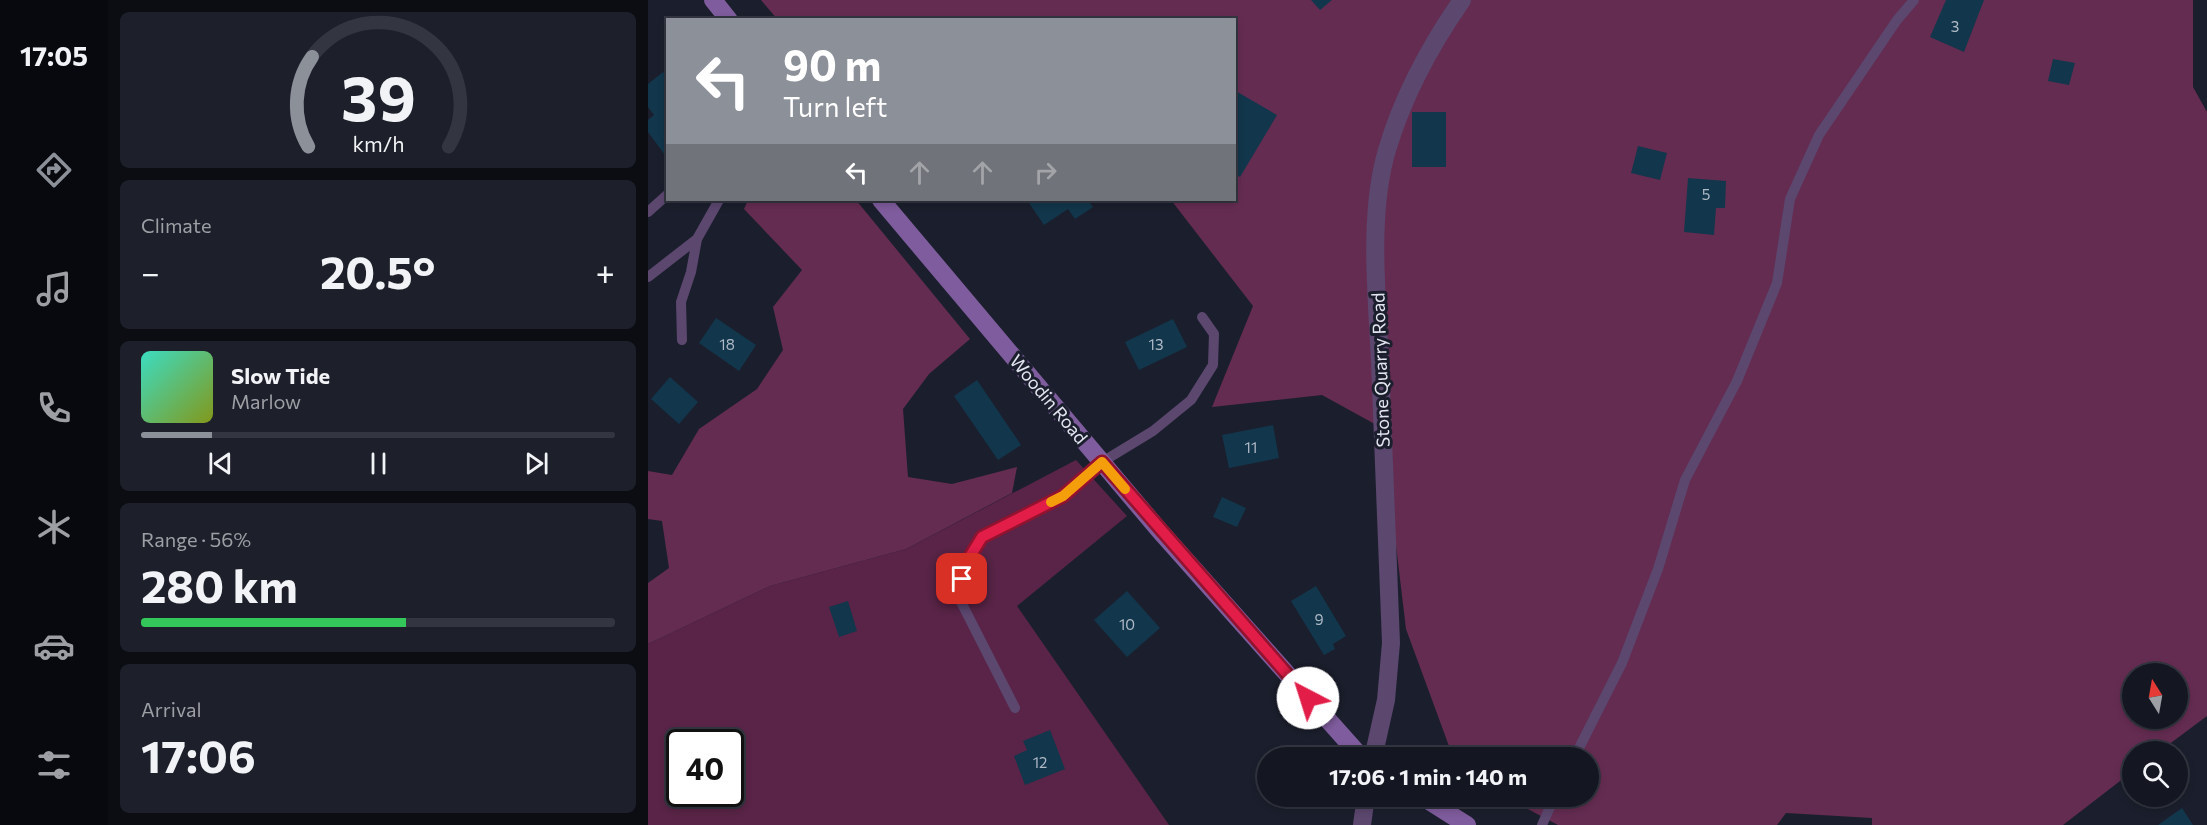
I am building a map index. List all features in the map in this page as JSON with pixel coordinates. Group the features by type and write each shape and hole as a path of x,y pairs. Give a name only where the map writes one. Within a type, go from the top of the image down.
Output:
{"street":[{"path":"713,0 727,18"},
{"name":"Stone Quarry Road","path":"1375,747 1386,700 1391,643 1376,275 1378,208 1387,151 1403,106 1437,36 1462,0"},
{"name":"Woodin Road","path":"882,201 1102,462 1352,747"},
{"path":"1362,825 1364,807"},
{"path":"1438,807 1467,825"}],"lane":[{"path":"1580,747 1622,663 1658,569 1685,480 1737,381 1777,283 1790,199 1819,135 1897,20 1914,0"},
{"path":"648,212 666,196"},
{"path":"682,340 681,302 691,272 697,239 718,201"},
{"path":"648,277 697,239"},
{"path":"1015,708 958,596 966,563 982,537 1063,496 1102,462 1153,431 1191,400 1214,365 1214,334 1202,317"},
{"path":"1542,825 1550,807"}],"shaded area":[{"path":"761,0 2193,0 2193,87 2207,112 2207,716 2173,741 2122,741 2122,779 2063,825 1872,825 1872,818 1786,813 1777,825 1558,825 1524,807 1599,807 1599,747 1449,747 1406,629 1382,428 1322,395 1212,407 1253,306 1172,201 1236,201 1236,18 776,18"},
{"path":"748,201 857,201 970,339 929,374 903,409 908,477 952,484 1017,467 1012,493 906,549 770,586 648,644 648,583 669,568 662,521 648,519 648,471 672,475 699,429 757,389 783,350 773,307 802,270 744,209"},
{"path":"1076,460 1127,516 1017,606 1169,825 648,825 648,644 770,586 906,549"}],"building":[{"path":"1311,0 1332,0 1320,10"},
{"path":"1946,0 1984,0 1964,52 1930,37"},
{"path":"2053,59 2075,63 2069,85 2048,81"},
{"path":"663,72 666,76 665,155 648,132 648,120 654,115 648,107 648,84"},
{"path":"1236,91 1277,115 1240,177 1236,174"},
{"path":"1412,112 1446,112 1446,167 1412,167"},
{"path":"1638,146 1667,153 1660,180 1631,173"},
{"path":"1688,178 1726,181 1725,208 1716,208 1714,235 1684,232"},
{"path":"1028,201 1089,201 1093,207 1075,219 1068,209 1044,225"},
{"path":"716,318 756,345 739,371 699,343"},
{"path":"1173,319 1187,347 1139,370 1125,342"},
{"path":"670,377 698,402 679,424 651,399"},
{"path":"977,380 1021,445 998,460 954,396"},
{"path":"1273,425 1279,458 1229,468 1222,435"},
{"path":"1222,497 1246,508 1237,527 1213,517"},
{"path":"1316,586 1346,636 1333,644 1335,649 1324,655 1291,601"},
{"path":"1127,591 1160,628 1127,657 1094,620"},
{"path":"848,601 857,631 839,637 829,607"},
{"path":"1050,730 1065,769 1025,785 1014,756 1027,750 1023,741"},
{"path":"2182,808 2193,825 2158,825"}],"slow traffic":[{"path":"1051,502 1063,496 1102,462 1125,489"}],"route":[{"path":"962,579 966,563 982,537 1063,496 1102,462 1308,698"}]}
